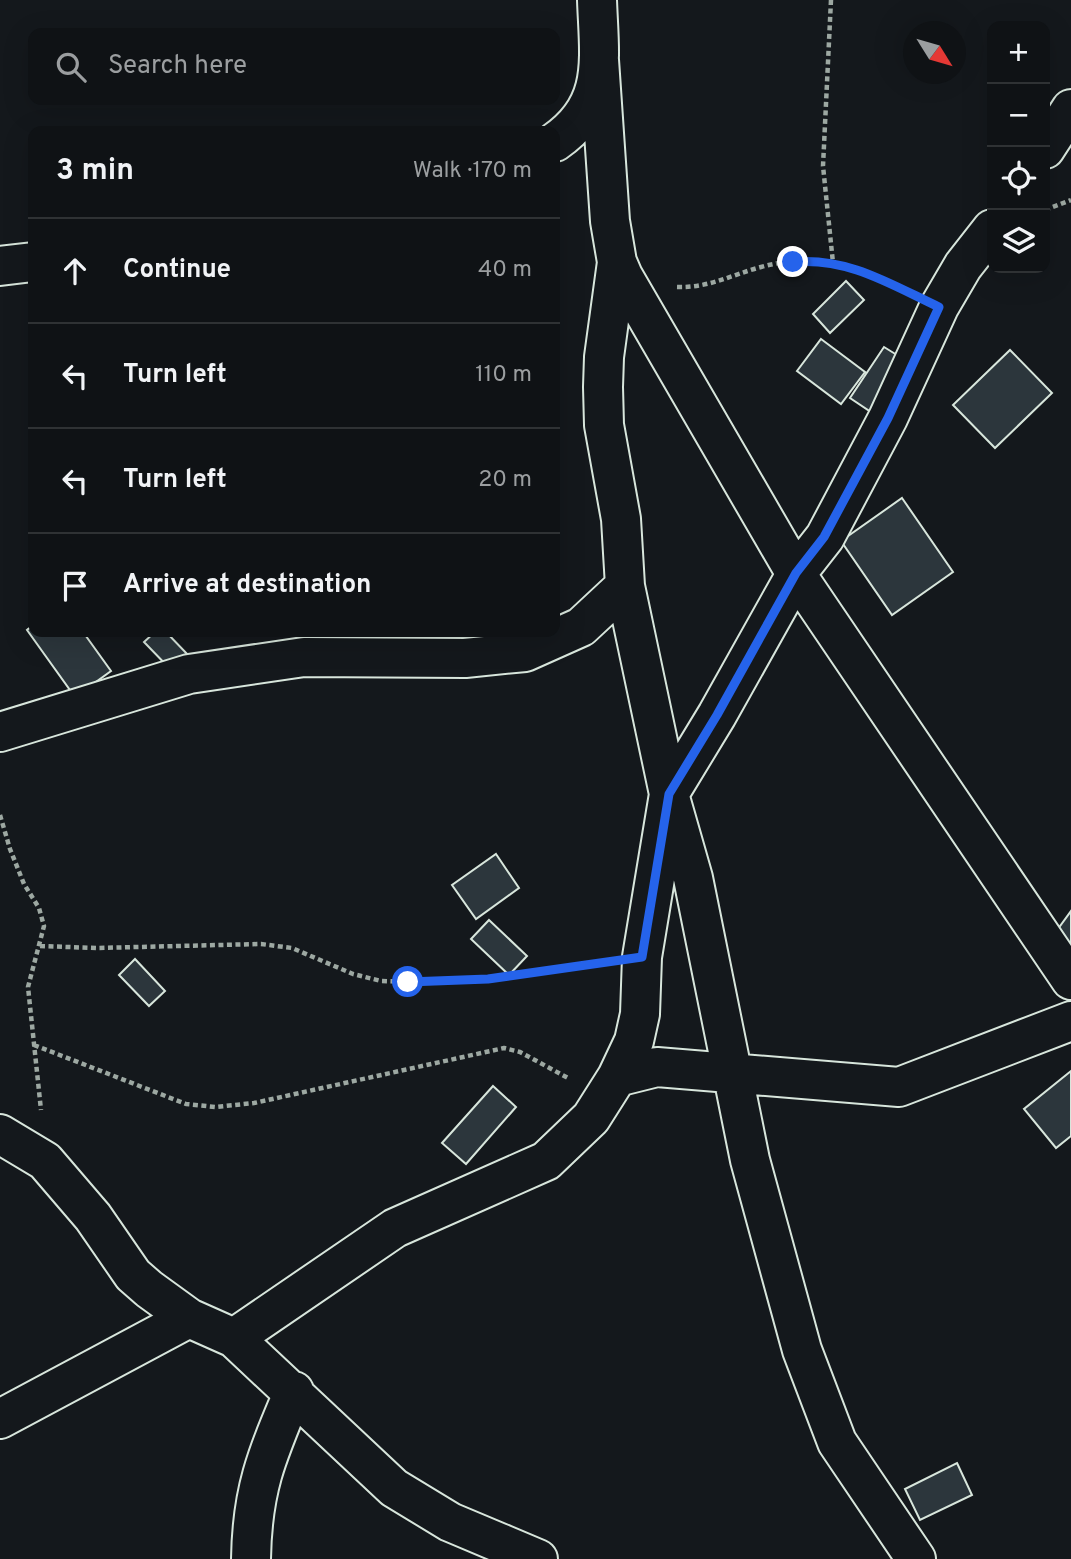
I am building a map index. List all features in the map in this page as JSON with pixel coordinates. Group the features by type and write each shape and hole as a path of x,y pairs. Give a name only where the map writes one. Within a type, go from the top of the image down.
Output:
{"street":[{"path":"597,0 610,221 620,269 796,573 1071,980"},
{"path":"560,138 583,118 597,88 599,61"},
{"path":"1046,147 1071,109"},
{"path":"234,1338 395,1228 546,1161 591,1118 617,1077 634,1041 640,1014 642,957 669,794 717,715 796,573 824,537 888,418 939,307 963,266 987,235"},
{"path":"0,266 28,263"},
{"path":"620,269 604,357 603,387 604,425 621,519 625,586 669,794 693,878 767,1228 802,1350 837,1442 851,1467 916,1559"},
{"path":"560,636 581,627 625,586"},
{"path":"0,732 189,674 304,657 465,658 525,652 559,637"},
{"path":"617,1077 657,1067 899,1087 1071,1021"},
{"path":"0,1134 45,1161 93,1217 133,1275 189,1318 234,1338 394,1488 450,1522 538,1559"},
{"path":"0,1419 189,1318"},
{"path":"251,1559 255,1496 264,1464 293,1391"}],"path":[{"path":"831,0 823,166 833,263"},
{"path":"1050,207 1071,200"},
{"path":"620,269 670,287 695,288 724,282 761,267 820,260 876,277 939,307"},
{"path":"0,815 24,884 39,908 44,926 28,987 45,1161"},
{"path":"40,946 96,948 261,944 292,948 353,974 382,981 408,982 488,979 642,957"},
{"path":"34,1045 175,1100 215,1107 254,1103 504,1048 520,1052 567,1077 617,1077"}],"building":[{"path":"846,281 864,300 830,333 813,314"},
{"path":"821,339 865,372 841,404 797,371"},
{"path":"884,347 905,360 871,412 850,398"},
{"path":"1010,350 1052,393 995,448 953,405"},
{"path":"902,498 953,572 892,615 841,541"},
{"path":"32,637 87,637 111,671 75,697"},
{"path":"150,637 171,637 190,657 174,673 144,642"},
{"path":"496,854 519,888 476,919 452,885"},
{"path":"1071,911 1071,945 1055,933"},
{"path":"489,920 527,956 509,975 471,939"},
{"path":"135,959 165,991 149,1006 119,975"},
{"path":"1071,1071 1071,1136 1056,1148 1024,1109"},
{"path":"493,1086 516,1107 466,1164 442,1143"},
{"path":"957,1463 972,1495 920,1520 905,1489"}],"route":[{"path":"408,982 488,979 642,957 669,794 740,675 796,573 824,537 888,418 939,307 852,267 820,260 793,262"}]}
